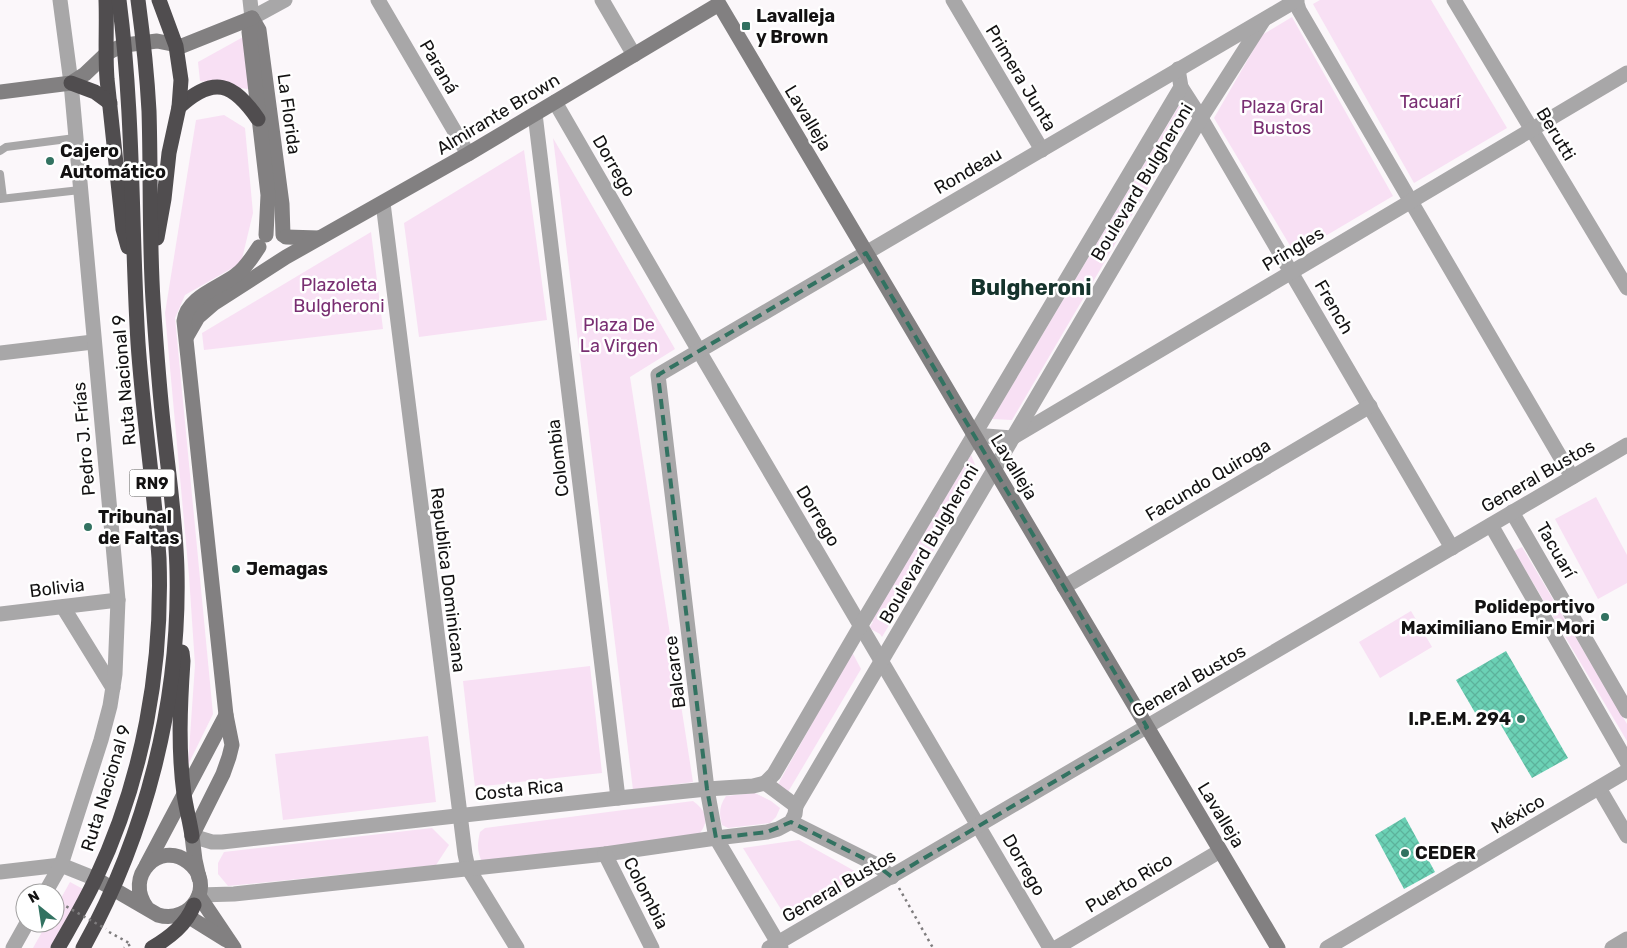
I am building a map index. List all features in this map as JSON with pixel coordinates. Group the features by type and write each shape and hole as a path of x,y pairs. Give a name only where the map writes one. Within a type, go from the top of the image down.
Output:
{"highway":[{"name":"RN9","path":"106,0 107,31 105,55 123,229 134,270"},
{"name":"Ruta Nacional 9","path":"58,948 96,879 116,828 142,746 151,694 160,591 158,541 138,344 132,171 125,45 119,0"},
{"name":"Ruta Nacional 9","path":"83,948 113,890 152,780 158,756 172,670 176,611 175,527 162,406 151,269 149,111 144,42 138,0"},
{"name":"RN9","path":"151,269 164,199 169,153 179,107 181,80 176,46 159,0"},
{"path":"70,83 95,92 110,103"},
{"path":"179,107 206,88 228,88 236,92 246,102 258,119"},
{"path":"176,611 183,661 180,720 184,794 192,836"},
{"path":"152,948 175,933 190,908"}],"street":[{"name":"Pedro J. Frías","path":"51,883 61,865 102,740 113,688 118,634 118,600 70,83 60,0"},
{"name":"La Florida","path":"250,0 252,18 259,30 261,40 282,204 284,236"},
{"name":"Paraná","path":"378,0 468,154"},
{"path":"602,0 634,55"},
{"name":"Primera Junta","path":"952,0 1042,150"},
{"path":"1296,0 1299,10 1572,478"},
{"name":"Rondeau","path":"658,375 1296,0"},
{"name":"Berutti","path":"1454,0 1532,130 1622,266 1627,288"},
{"name":"Almirante Brown","path":"187,336 198,317 213,304 282,259 468,154 723,2"},
{"name":"Lavalleja","path":"723,2 866,253 1278,948"},
{"path":"0,92 70,83 85,74 105,55 125,45 157,42 176,46 191,43 252,18 279,3"},
{"path":"252,18 250,32 258,119 268,195 262,256 269,262 282,259 289,247 284,236"},
{"name":"Boulevard Bulgheroni","path":"796,806 1202,118 1264,19"},
{"name":"Boulevard Bulgheroni","path":"765,783 774,774 861,624 1181,87 1178,68"},
{"name":"Pringles","path":"1012,438 1627,73"},
{"name":"French","path":"1181,87 1202,118 1452,548"},
{"name":"Dorrego","path":"556,102 699,351 1050,948"},
{"name":"Colombia","path":"535,114 618,798"},
{"name":"Republica Dominicana","path":"383,203 458,815 468,868 512,946"},
{"path":"190,908 199,878 192,836 223,774 232,745 226,715 184,321 191,305 241,271 262,241 276,232 284,236 321,238"},
{"path":"0,352 93,342"},
{"name":"Balcarce","path":"658,375 707,789 716,838 776,946"},
{"name":"Facundo Quiroga","path":"1064,587 1370,406"},
{"path":"973,435 1012,438"},
{"name":"General Bustos","path":"776,946 1627,445"},
{"name":"Tacuarí","path":"1512,512 1627,711"},
{"path":"1490,525 1627,762"},
{"name":"Bolivia","path":"0,614 118,600"},
{"path":"63,607 113,688"},
{"path":"147,908 140,896 139,890 139,883 144,870 226,715"},
{"name":"México","path":"1327,948 1627,771"},
{"path":"0,872 61,865 96,879 164,917 234,894 605,854 767,832 778,829 790,822 796,806 765,783"},
{"name":"Costa Rica","path":"192,836 212,842 222,842 618,798 753,786 765,783"},
{"path":"1599,788 1627,836"},
{"path":"790,822 876,864 892,877"},
{"name":"Costa Rica","path":"173,856 194,854 222,842"},
{"name":"Puerto Rico","path":"1056,948 1220,851"},
{"name":"Colombia","path":"605,854 652,948"},
{"path":"144,870 153,860 173,856 189,863 199,878"},
{"path":"190,908 233,946"},
{"path":"190,908 233,946"},
{"path":"12,948 21,933"},
{"path":"170,948 175,933"},
{"path":"1612,948 1627,939"}],"lane":[{"path":"0,151 6,147 75,138"},
{"path":"0,174 2,198 80,190"}],"path":[{"path":"892,877 932,948"},
{"path":"65,906 106,929"},
{"path":"105,940 110,931 131,944 124,948"}],"highlighted area":[{"path":"866,253 1147,727 892,877 875,864 791,822 767,832 716,838 707,789 658,375"}],"green space":[{"name":"Tacuarí","path":"1320,0 1431,0 1507,128 1414,183 1313,4"},
{"name":"Plaza Gral Bustos","path":"1292,17 1393,196 1295,254 1214,118 1262,35"},
{"path":"245,36 253,90 200,81 198,62"},
{"path":"1180,104 1186,123 1012,420 992,419"},
{"path":"224,115 245,128 253,213 241,263 185,295 175,318 213,714 188,765 195,665 189,576 165,313 196,120"},
{"name":"Plaza De La Virgen","path":"553,138 675,349 630,377 693,782 633,790"},
{"path":"524,150 547,320 419,337 404,223"},
{"name":"Plazoleta Bulgheroni","path":"371,232 383,329 204,350 202,333"},
{"path":"971,455 979,474 882,637 869,628 873,622 871,620"},
{"path":"1596,497 1627,555 1627,583 1598,599 1555,519"},
{"path":"1522,547 1627,724 1627,741 1514,551"},
{"path":"1411,611 1432,647 1380,678 1359,642"},
{"path":"852,652 861,669 788,792 777,786"},
{"path":"590,666 602,773 475,787 463,681"},
{"path":"428,736 436,802 283,820 275,754"},
{"path":"755,793 780,808 776,817 770,823 728,828 722,825 720,810 726,796"},
{"path":"693,801 704,813 705,817 704,826 698,835 483,864 479,852 480,832 485,828"},
{"path":"432,828 449,845 436,865 228,886 218,874 218,863 224,852"},
{"path":"799,840 860,874 787,919 743,848"},
{"path":"70,882 83,889 65,921 65,891"},
{"path":"41,933 58,933 50,948 33,948"}],"building":[{"name":"I.P.E.M. 294","path":"1506,651 1568,758 1532,778 1495,715 1481,723 1456,680"},
{"name":"CEDER","path":"1405,817 1435,872 1404,889 1375,835"}],"place":[{"name":"Lavalleja y Brown","path":"746,26"},
{"name":"Cajero Automático","path":"50,161"},
{"name":"Tribunal de Faltas","path":"88,527"},
{"name":"Jemagas","path":"236,569"},
{"name":"Polideportivo Maximiliano Emir Mori","path":"1605,617"},
{"name":"I.P.E.M. 294","path":"1521,719"},
{"name":"CEDER","path":"1405,853"}],"district":[{"name":"Bulgheroni","path":"1031,287"}]}
